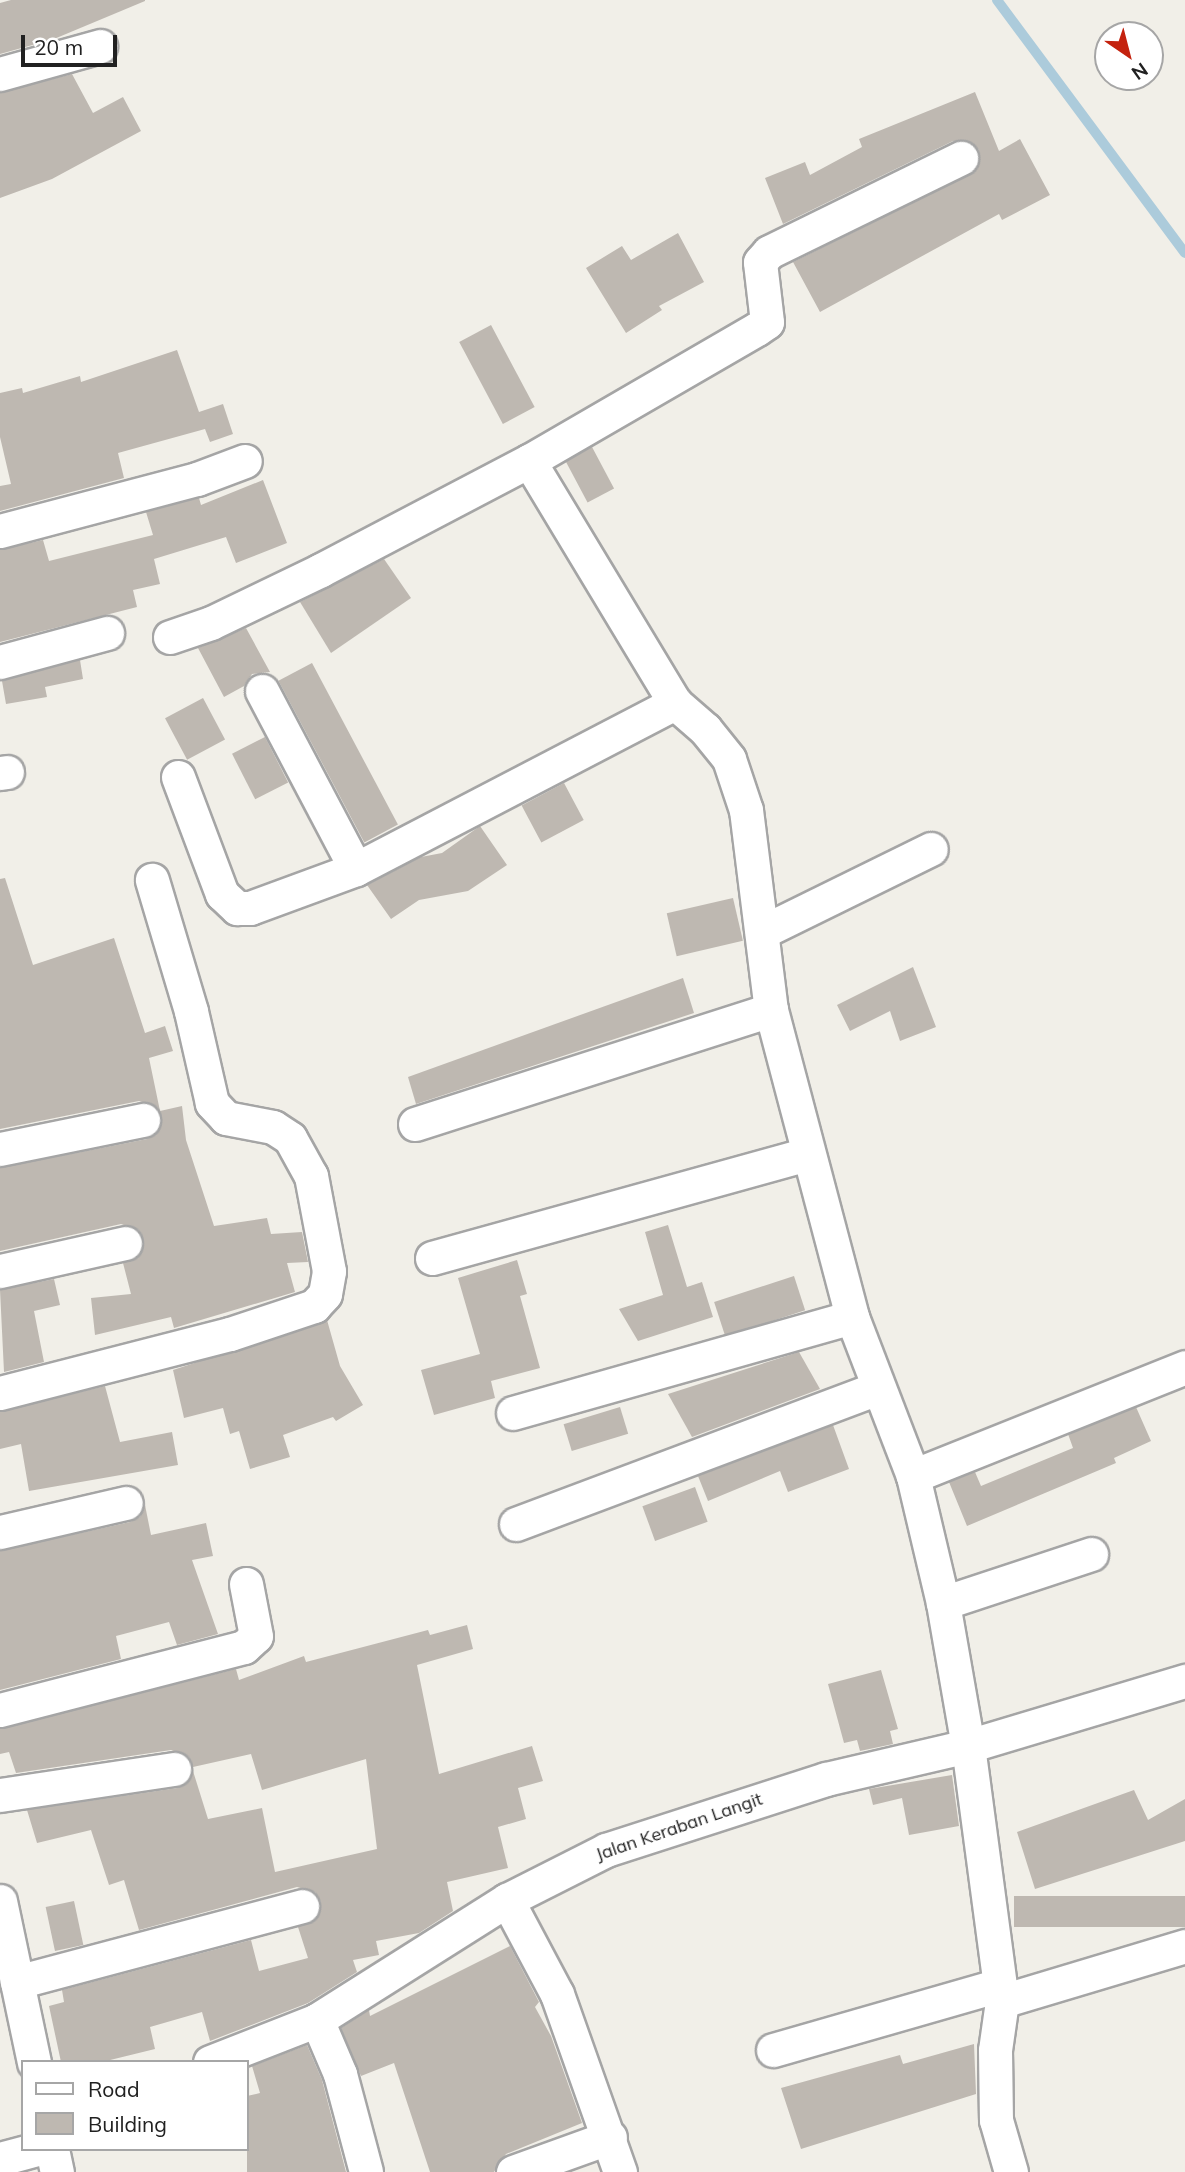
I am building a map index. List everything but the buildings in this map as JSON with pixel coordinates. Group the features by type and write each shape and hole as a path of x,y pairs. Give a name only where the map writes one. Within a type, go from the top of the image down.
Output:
{"street":[{"path":"0,74 100,46"},
{"path":"170,637 259,600 529,461 767,322 760,262 769,252 961,158"},
{"path":"0,531 197,479 245,461"},
{"path":"529,461 675,703 705,729 729,759 746,810 771,1010 852,1317 913,1476 943,1603 968,1746 1001,1993 996,2050 996,2120 1011,2172"},
{"path":"0,662 107,633"},
{"path":"262,691 356,869"},
{"path":"178,777 222,894 237,908 275,900 356,869 675,703"},
{"path":"762,932 931,849"},
{"path":"0,1393 230,1334 314,1306 325,1294 329,1271 311,1176 290,1138 273,1126 226,1118 212,1103 191,1011 152,880"},
{"path":"415,1124 771,1010"},
{"path":"0,1149 143,1121"},
{"path":"432,1258 808,1154"},
{"path":"0,1271 124,1243"},
{"path":"513,1413 852,1317"},
{"path":"913,1476 1185,1367"},
{"path":"516,1524 877,1388"},
{"path":"0,1532 126,1503"},
{"path":"943,1603 1091,1554"},
{"path":"0,1710 244,1647 256,1636 246,1584"},
{"name":"Jalan Keraban Langit","path":"215,2060 317,2020 513,1897 554,1873 606,1850 826,1779 968,1746 1185,1681"},
{"path":"0,1794 174,1769"},
{"path":"513,1897 557,1994 610,2137 620,2172"},
{"path":"0,1901 34,2060"},
{"path":"17,1982 302,1906"},
{"path":"773,2050 1185,1946"},
{"path":"317,2020 340,2074 366,2172"},
{"path":"513,2172 610,2137"},
{"path":"0,2159 30,2151"},
{"path":"52,2151 57,2172"}],"waterway":[{"path":"997,0 1185,253"}]}
